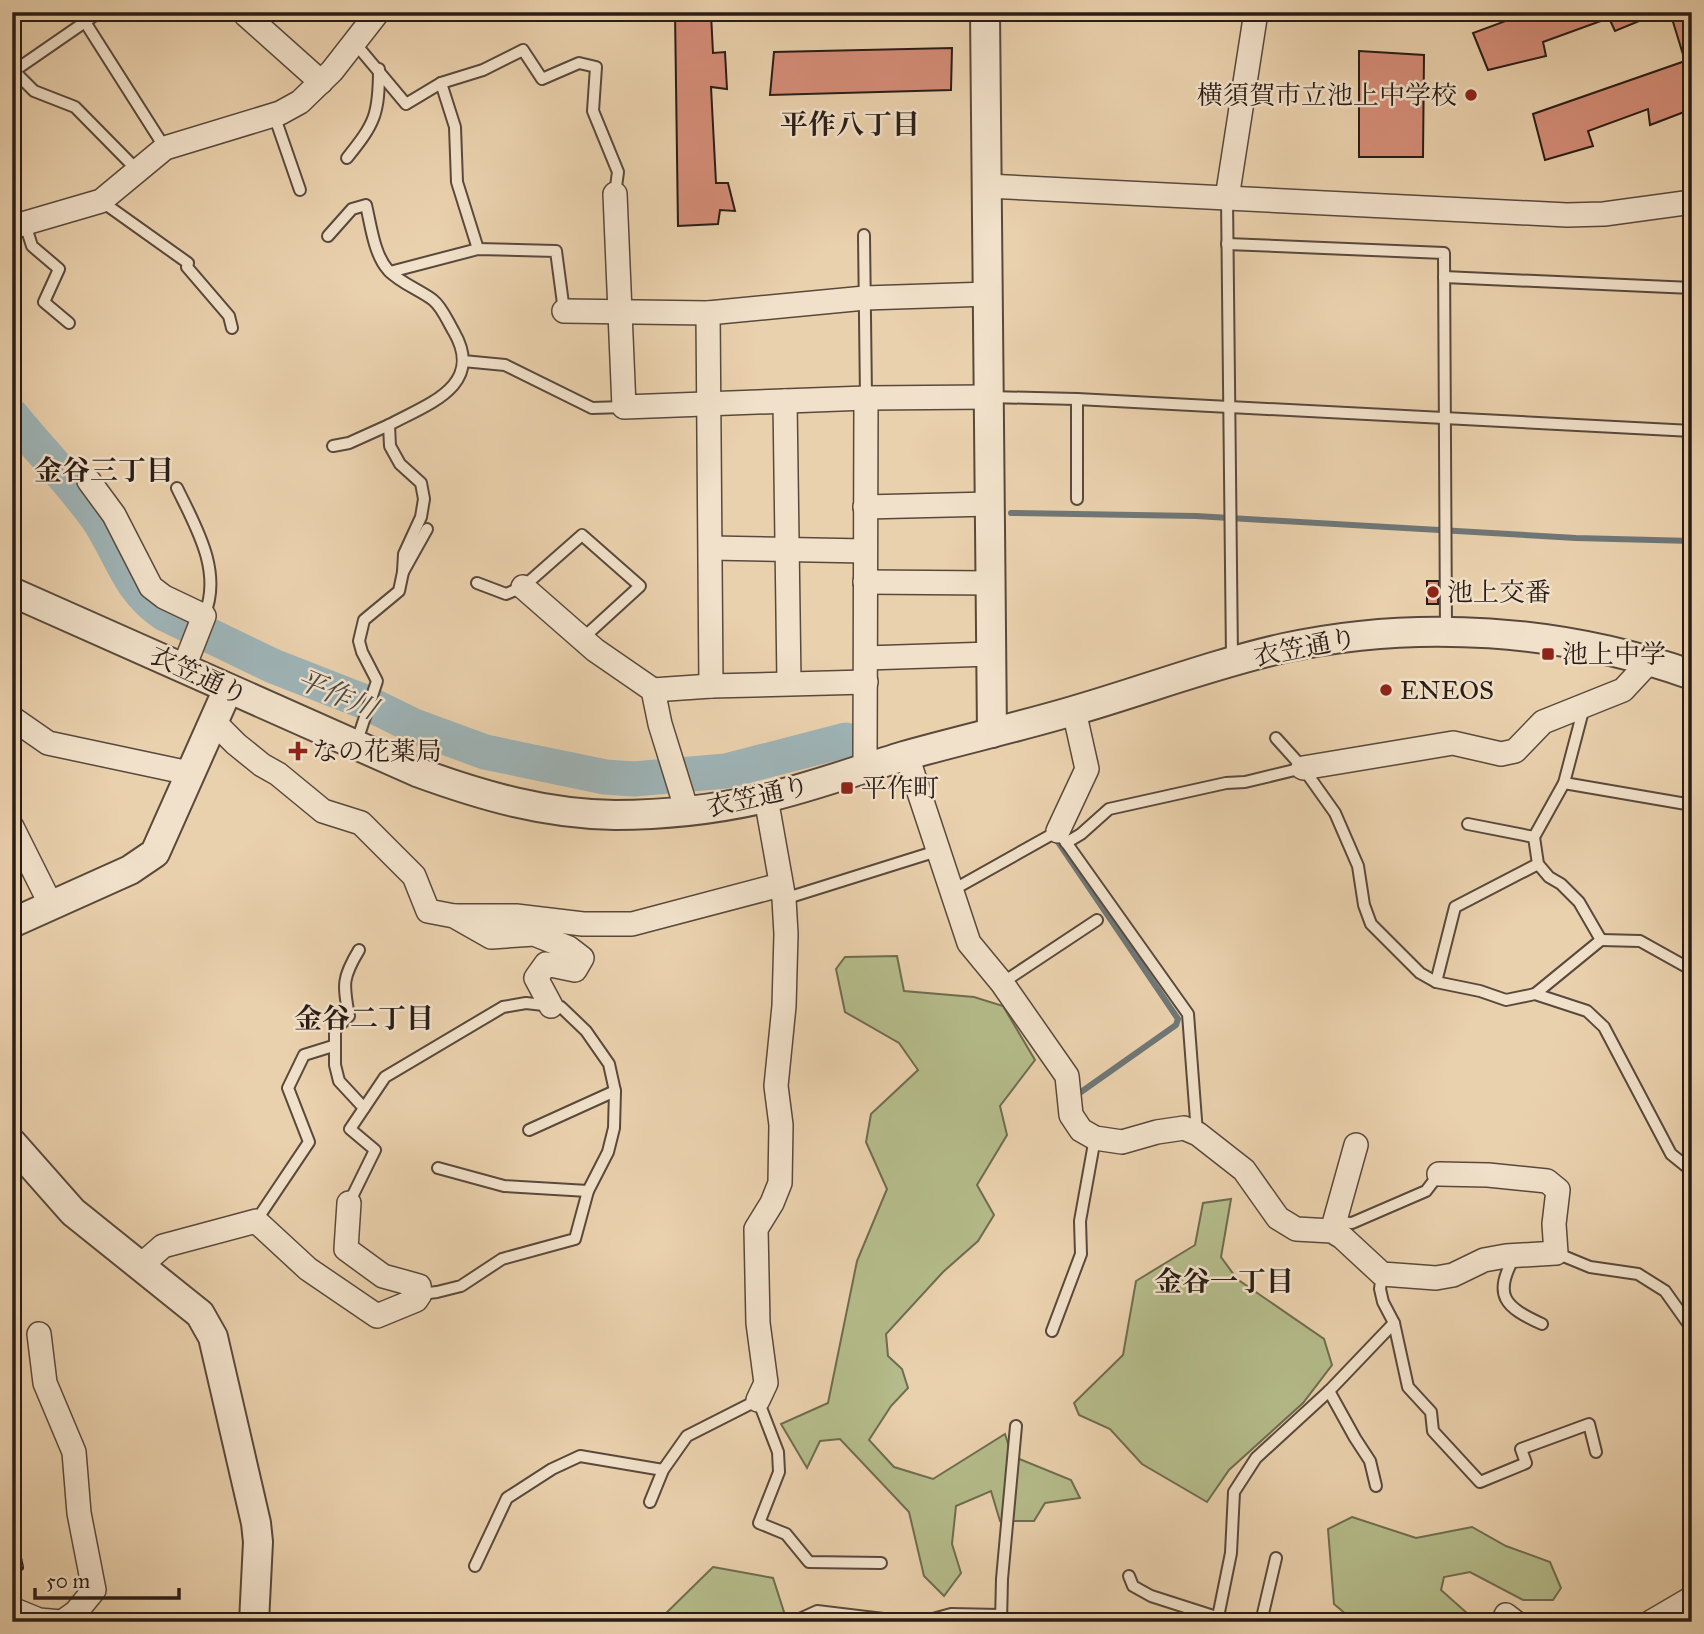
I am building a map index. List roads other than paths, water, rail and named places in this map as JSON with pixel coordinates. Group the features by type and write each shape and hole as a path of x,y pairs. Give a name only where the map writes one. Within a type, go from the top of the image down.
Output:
{"street":[{"path":"250,12 246,15 321,82"},
{"path":"19,226 101,201 165,148 274,115 300,102 321,82 378,12"},
{"path":"985,12 992,733"},
{"path":"1227,198 1255,12"},
{"path":"986,186 1567,215 1604,214 1692,202"},
{"path":"615,194 624,407 866,398 989,397"},
{"path":"564,311 708,313 865,298 989,294"},
{"path":"708,313 711,686"},
{"path":"865,768 866,398"},
{"path":"785,401 789,683"},
{"path":"89,481 114,515 151,587 164,597 204,616 184,667"},
{"path":"865,507 990,504"},
{"path":"711,548 865,551"},
{"path":"865,582 990,583"},
{"path":"523,587 582,639 653,690 866,682"},
{"name":"衣笠通り","path":"12,592 417,772 477,794 544,809 615,814 687,811 766,798 1074,711 1233,661 1344,638 1394,632 1446,631 1526,637 1688,666"},
{"path":"866,658 990,654"},
{"path":"1303,768 1454,743 1501,754 1515,751 1543,722 1623,690 1650,661"},
{"path":"12,923 130,870 155,853 228,689"},
{"path":"653,690 660,724 687,811"},
{"path":"1062,837 1087,769 1074,711"},
{"path":"12,719 48,743 189,773"},
{"path":"214,722 236,744 323,811 361,823 414,876 428,911 454,916 516,916 583,924 632,924 782,892"},
{"path":"907,756 969,943 1002,983 1067,1076 1071,1115 1080,1130 1095,1138 1122,1142 1184,1128 1198,1134 1244,1170 1278,1218 1296,1229 1334,1226"},
{"path":"758,1400 766,1383 758,1323 756,1229 772,1203 780,1183 781,1125 776,1086 784,1006 786,934 782,892 766,798"},
{"path":"12,827 51,905"},
{"path":"454,916 491,937 534,934 569,948 582,958 575,970 545,964 536,978 551,1006"},
{"path":"12,1143 73,1212 200,1314 213,1337 256,1523 258,1542 254,1622"},
{"path":"1334,1226 1356,1144"},
{"path":"1334,1226 1342,1237 1382,1274 1444,1277 1484,1260 1556,1253 1554,1224 1558,1190 1548,1181 1488,1175 1439,1174"},
{"path":"139,1267 163,1246 256,1221 308,1269 376,1317 416,1300 420,1294 419,1286 383,1276 346,1249 349,1203"},
{"path":"12,1609 39,1620 62,1622 76,1612 94,1590 79,1513 74,1452 45,1383 38,1334"},
{"path":"1656,1620 1692,1598"}],"lane":[{"path":"99,12 14,71 34,91 75,107 137,170"},
{"path":"85,22 165,148"},
{"path":"354,42 406,104 441,83 482,70 523,50 542,79 579,63 596,67 593,111 618,172 615,194"},
{"path":"347,158 369,130 379,103 379,69"},
{"path":"441,83 455,127 457,182 478,249"},
{"path":"274,115 300,190"},
{"path":"1227,198 1233,661"},
{"path":"101,201 188,263 187,267 229,316 232,328"},
{"path":"328,236 352,209 366,205 380,258 390,272 436,302 462,346 463,361 463,368 456,383 445,394 389,425 349,443 333,446"},
{"path":"19,226 32,246 59,269 44,302 69,323"},
{"path":"863,235 866,398"},
{"path":"1227,244 1444,253 1446,631"},
{"path":"390,272 478,249 556,251 564,311"},
{"path":"1444,277 1692,288"},
{"path":"463,361 505,365 592,408 624,407"},
{"path":"989,397 1077,399 1692,431"},
{"path":"1076,499 1077,399"},
{"path":"356,745 377,681 359,641 364,620 399,591 404,554 421,517 424,499 421,483 400,464 390,446 389,425"},
{"path":"177,488 202,540 212,577 208,608 204,616"},
{"path":"403,572 427,529"},
{"path":"477,583 506,594 523,587 582,535 640,586 582,639"},
{"path":"1584,707 1564,783 1534,836 1538,864 1579,902 1601,940"},
{"path":"1276,738 1303,768 1335,813 1359,866 1364,905 1371,924 1420,973 1436,982 1480,991 1506,1000 1535,994 1601,940 1640,941 1692,970"},
{"path":"951,891 1062,837 1082,834 1109,809 1303,768"},
{"path":"1564,783 1692,805"},
{"path":"1468,824 1534,836"},
{"path":"1062,837 1188,1014 1198,1134"},
{"path":"782,892 937,850"},
{"path":"1436,982 1455,907 1538,864"},
{"path":"1002,983 1097,920"},
{"path":"359,950 346,972 344,990 349,1016 335,1030 333,1046 339,1081 364,1108"},
{"path":"1535,994 1587,1011 1604,1027 1671,1154 1692,1171"},
{"path":"349,1203 375,1150 350,1129 385,1077 503,1007 526,1003 561,1007 586,1031 608,1064 615,1091 614,1128 608,1152 588,1191 575,1239 502,1259 461,1286 437,1293 420,1294"},
{"path":"256,1221 309,1142 288,1088 304,1055 333,1046"},
{"path":"529,1130 615,1091"},
{"path":"1052,1331 1081,1254 1080,1221 1095,1138"},
{"path":"438,1168 504,1186 588,1191"},
{"path":"1334,1226 1352,1223 1426,1191 1439,1174"},
{"path":"1556,1253 1590,1267 1638,1274 1665,1292 1692,1329"},
{"path":"1515,1255 1502,1283 1506,1301 1518,1313 1542,1324"},
{"path":"1382,1274 1380,1289 1383,1302 1394,1322 1408,1387 1431,1412 1433,1431 1480,1482 1526,1463 1521,1449 1589,1424 1596,1452"},
{"path":"1215,1619 1231,1553 1234,1492 1256,1458 1329,1391 1394,1322"},
{"path":"1329,1391 1370,1461 1376,1486"},
{"path":"650,1502 663,1471 687,1436 758,1400 778,1452 779,1472 759,1523 786,1534 809,1562 881,1563"},
{"path":"922,1622 951,1614 1001,1618 1016,1426"},
{"path":"475,1566 507,1498 552,1469 580,1456 663,1471"},
{"path":"1261,1622 1276,1558"},
{"path":"1129,1576 1133,1586 1150,1596 1215,1619 1232,1622"},
{"path":"793,1622 817,1611 908,1622"}],"waterway":[{"name":"平作川","path":"12,416 95,515 132,581 152,604 165,614 273,666 365,702 414,726 485,752 605,777 634,779 726,771 846,740"},
{"path":"1011,513 1196,516 1576,538 1692,541"},
{"path":"1054,836 1178,1019 1176,1025 1081,1092"}],"railway":[{"path":"12,1530 20,1567"}],"place":[{"name":"横須賀市立池上中学校","path":"1471,95"},
{"name":"池上交番","path":"1433,592"},
{"name":"池上中学","path":"1548,654"},
{"name":"ENEOS","path":"1386,690"},
{"name":"なの花薬局","path":"298,751"},
{"name":"平作町","path":"847,788"}],"district":[{"name":"平作八丁目","path":"850,124"},
{"name":"金谷三丁目","path":"104,470"},
{"name":"金谷二丁目","path":"364,1018"},
{"name":"金谷一丁目","path":"1224,1281"}]}
